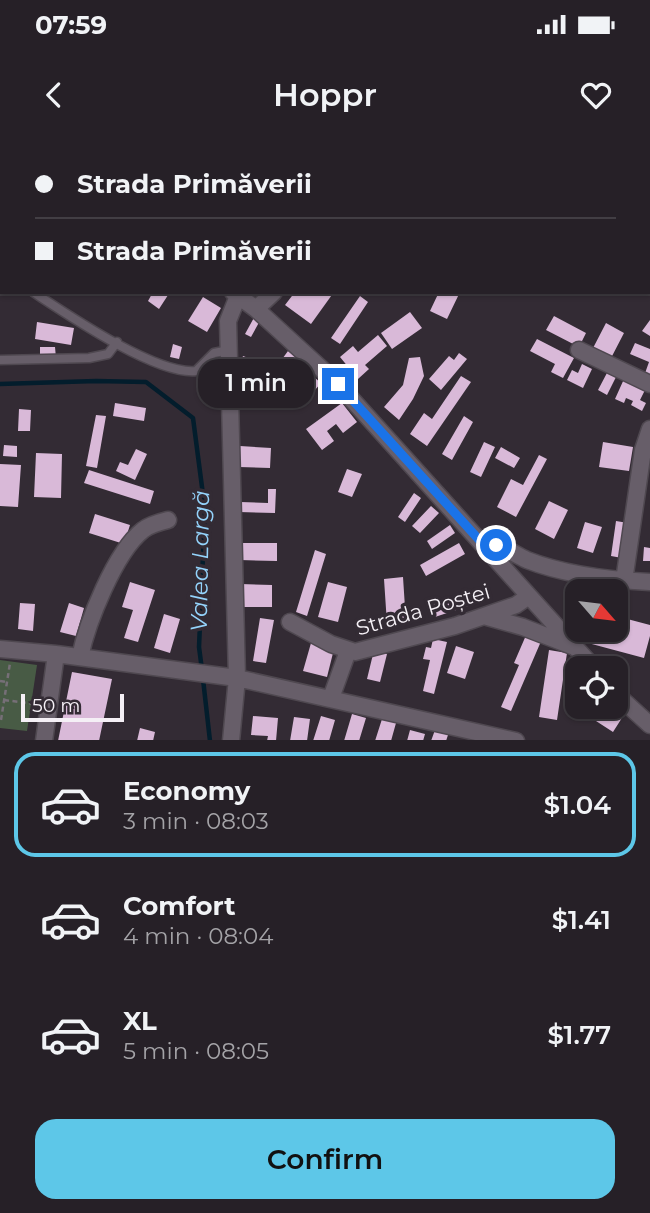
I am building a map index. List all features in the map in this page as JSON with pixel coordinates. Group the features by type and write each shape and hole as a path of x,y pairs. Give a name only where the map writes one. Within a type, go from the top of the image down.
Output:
{"street":[{"path":"231,740 228,321 236,294 338,384 583,656"},
{"path":"256,309 272,294"},
{"path":"579,350 597,356 650,384"},
{"path":"624,579 643,450 650,429"},
{"path":"80,657 90,620 131,542 144,529 168,520"},
{"path":"482,543 490,543 528,560 612,579"},
{"path":"628,581 650,582"},
{"name":"Strada Poștei","path":"290,622 348,651 377,648 484,616 516,605 529,596"},
{"path":"484,616 523,627 574,647"},
{"path":"6,649 229,678 516,740"},
{"path":"331,698 348,651"},
{"path":"44,740 56,654"},
{"path":"628,705 650,724"}],"lane":[{"path":"36,294 74,319 154,362 177,370 196,372 214,353 229,350"},
{"path":"0,360 89,358 107,354 117,342"}],"path":[{"path":"1,720 7,682 6,649"},
{"path":"0,681 7,682"},
{"path":"4,700 49,706"}],"green space":[{"path":"0,660 37,665 27,731 0,728"}],"building":[{"path":"152,294 169,294 159,309 148,301"},
{"path":"293,294 333,294 311,324 285,305"},
{"path":"438,294 459,294 447,319 430,311"},
{"path":"360,296 368,302 340,344 331,338"},
{"path":"203,297 221,308 207,332 188,321"},
{"path":"410,312 422,328 392,349 381,333"},
{"path":"256,314 262,317 251,337 245,334"},
{"path":"554,316 586,333 579,347 546,330"},
{"path":"650,320 650,336 642,331"},
{"path":"37,322 74,328 71,345 35,339"},
{"path":"606,323 624,333 610,360 592,350"},
{"path":"378,335 387,346 365,365 369,369 358,379 340,357 353,346 358,352"},
{"path":"537,339 574,358 563,378 551,372 555,364 530,351"},
{"path":"635,343 650,349 650,379 644,376 649,362 630,354"},
{"path":"173,344 182,347 179,359 170,357"},
{"path":"40,347 55,347 56,358 40,358"},
{"path":"288,351 302,362 274,399 260,389"},
{"path":"459,353 467,359 441,390 429,379 449,356 454,360"},
{"path":"243,356 251,359 247,371 239,368"},
{"path":"420,357 424,376 399,420 384,407 403,385 409,358"},
{"path":"582,364 592,369 583,388 567,380 572,370 578,373"},
{"path":"608,371 617,375 607,395 598,390"},
{"path":"308,372 321,383 303,404 291,393"},
{"path":"461,376 471,382 427,446 410,434 424,413 432,419"},
{"path":"624,379 645,390 640,400 646,403 642,411 631,405 633,401 626,398 624,403 615,399"},
{"path":"115,403 146,408 144,421 113,416"},
{"path":"342,403 357,422 343,433 336,424 327,431 334,441 322,450 306,429"},
{"path":"19,409 31,410 30,431 18,431"},
{"path":"96,415 106,416 97,468 86,466"},
{"path":"464,416 473,422 452,460 442,454"},
{"path":"484,442 495,447 481,477 470,472"},
{"path":"603,442 633,447 629,471 599,467"},
{"path":"4,445 17,446 17,457 3,456"},
{"path":"240,446 271,448 270,468 239,467"},
{"path":"501,447 520,458 514,468 495,458"},
{"path":"136,449 147,454 135,480 116,471 120,462 128,465"},
{"path":"36,453 62,454 61,498 34,497"},
{"path":"539,455 547,459 516,517 497,507 511,479 523,485"},
{"path":"0,464 21,465 18,507 0,506"},
{"path":"347,469 362,474 352,497 338,492"},
{"path":"89,470 154,491 150,504 84,483"},
{"path":"268,489 276,489 275,513 239,512 240,502 268,503"},
{"path":"414,493 421,498 405,522 398,517"},
{"path":"549,501 568,510 554,539 535,529"},
{"path":"431,506 439,513 420,533 412,526"},
{"path":"95,514 130,525 124,544 89,533"},
{"path":"616,521 628,523 622,558 611,556"},
{"path":"585,522 602,527 593,553 577,548"},
{"path":"450,525 455,533 432,549 427,541"},
{"path":"240,543 277,543 277,561 240,560"},
{"path":"459,543 465,554 426,576 420,565"},
{"path":"644,547 650,548 650,561 643,561"},
{"path":"315,550 326,554 307,616 296,612"},
{"path":"403,577 406,623 387,624 384,579"},
{"path":"130,582 155,590 138,642 124,638 133,610 122,607"},
{"path":"328,582 347,587 338,622 318,617"},
{"path":"240,584 272,585 272,607 239,607"},
{"path":"488,586 492,598 435,617 431,605"},
{"path":"20,603 35,604 33,631 18,629"},
{"path":"69,603 84,608 76,636 60,632"},
{"path":"164,614 180,619 170,653 154,648"},
{"path":"260,618 274,620 266,663 253,661"},
{"path":"628,619 650,625 644,658 588,643 628,642"},
{"path":"527,633 542,639 511,711 501,707 519,665 514,663"},
{"path":"433,639 447,642 434,694 423,691 430,660 423,659 426,647 431,648"},
{"path":"311,643 334,649 327,677 303,671"},
{"path":"456,646 474,652 465,679 447,673"},
{"path":"374,650 387,654 380,682 367,679"},
{"path":"549,650 567,653 557,720 539,717"},
{"path":"72,672 112,679 99,740 58,740"},
{"path":"352,714 366,718 359,740 344,740"},
{"path":"253,716 278,718 276,740 267,740 268,736 251,735"},
{"path":"321,716 335,720 329,740 313,740"},
{"path":"294,717 310,719 307,740 290,740"},
{"path":"382,719 396,723 391,740 375,740"},
{"path":"597,719 621,719 613,732 596,721"},
{"path":"140,728 155,732 153,740 137,740"},
{"path":"410,730 425,734 423,740 407,740"},
{"path":"435,730 448,735 446,740 431,740"}],"waterway":[{"name":"Valea Largă","path":"0,384 146,382 193,418 205,510 199,647 202,670"},
{"name":"Valea Largă","path":"203,679 210,740"}],"route":[{"path":"338,384 482,543 496,545"}]}
